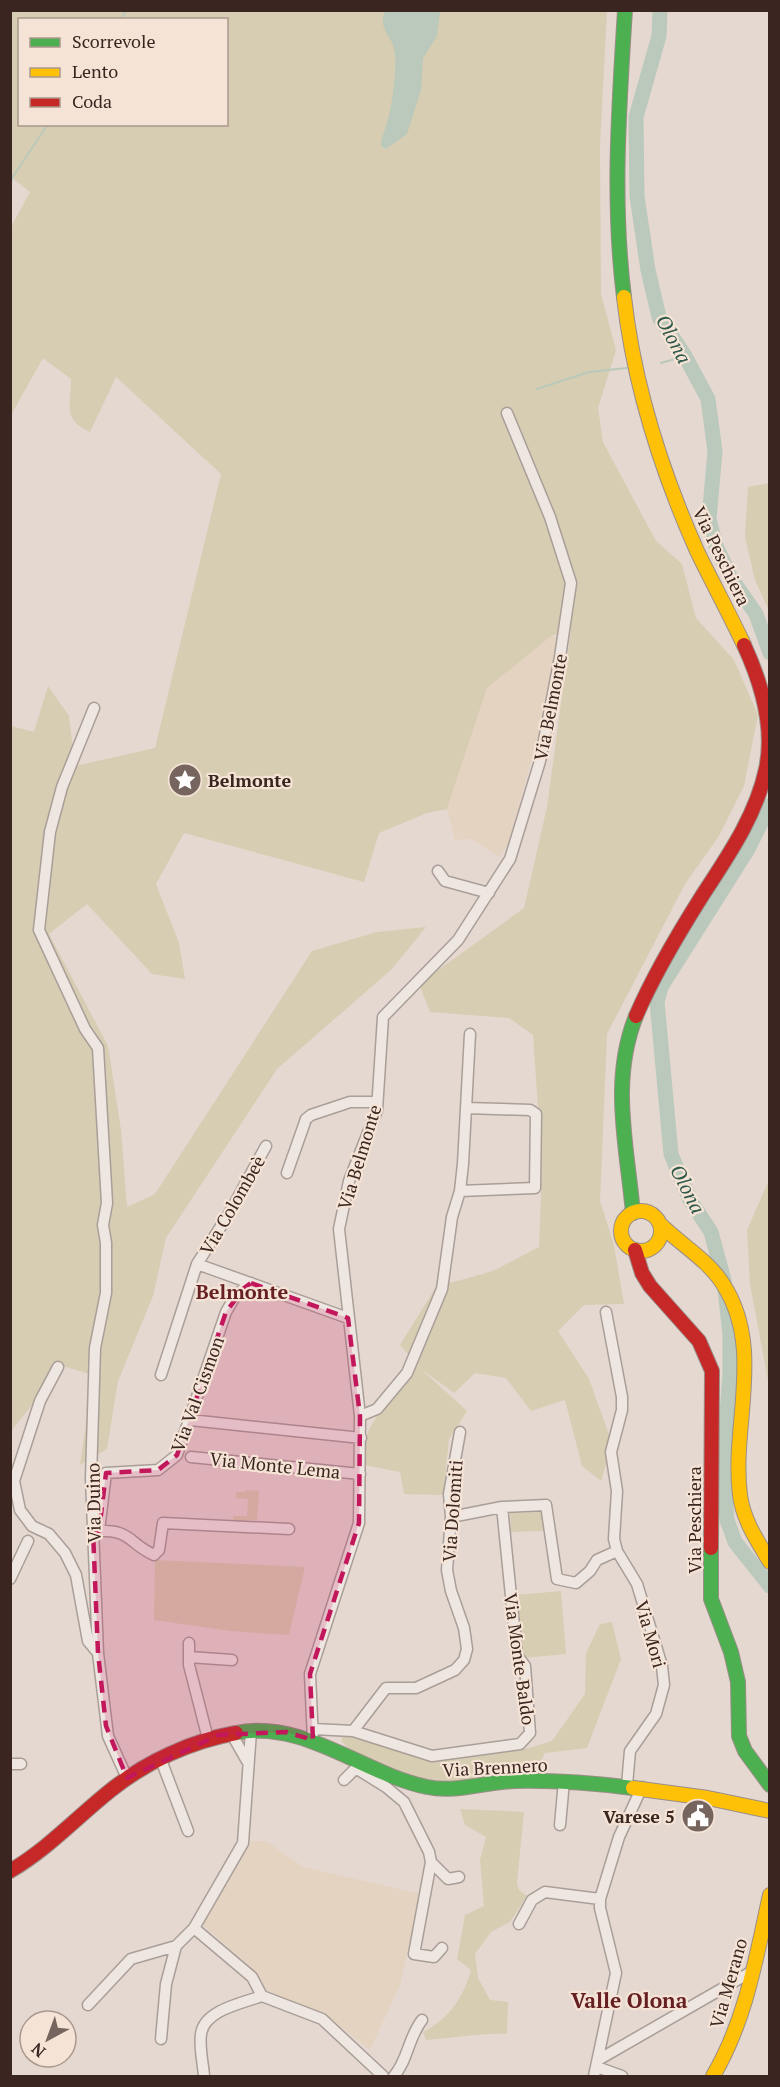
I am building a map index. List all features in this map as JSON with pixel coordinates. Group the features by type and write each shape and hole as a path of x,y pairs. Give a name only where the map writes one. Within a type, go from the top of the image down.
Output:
{"main road":[{"name":"Via Peschiera","path":"625,10 615,192 618,263 629,337 650,427 673,493 708,573 750,653 761,684 768,713 769,751 764,779 742,831 659,967 629,1038 620,1106 632,1192 640,1213 660,1224 723,1284 738,1316 745,1362 737,1452 740,1498 754,1536 770,1562"},
{"name":"Via Peschiera","path":"640,1213 624,1221 621,1233 626,1244 643,1253 641,1272 696,1335 704,1347 712,1371 711,1599 731,1652 738,1682 738,1736 745,1751 770,1785"},
{"path":"643,1253 661,1236 660,1224"},
{"path":"643,1253 685,1247"},
{"name":"Via Brennero","path":"10,1871 33,1857 126,1778 208,1740 231,1733 251,1731 313,1734 359,1766 398,1780 431,1788 463,1787 514,1780 627,1785 770,1811"},
{"name":"Via Merano","path":"713,2076 730,2042 746,1998 770,1895"}],"street":[{"name":"Via Belmonte","path":"313,1734 310,1674 359,1523 360,1416 340,1252 342,1209 377,1102 383,1017 458,940 510,859 540,760 571,583 550,517 507,413"},
{"name":"Via Duino","path":"94,708 62,786 50,832 39,930 85,1029 98,1048 107,1203 103,1225 106,1243 106,1293 95,1348 91,1478 96,1531 97,1671 111,1747 126,1778"},
{"path":"438,871 445,881 489,893"},
{"path":"360,1416 377,1409 407,1373 442,1289 452,1217 460,1191 470,1034"},
{"path":"287,1173 306,1119 311,1115 350,1102 377,1102"},
{"path":"460,1191 534,1188 536,1113 530,1110 466,1108"},
{"name":"Via Colombeè","path":"160,1374 197,1264 230,1212 266,1146"},
{"name":"Via Colombeè","path":"197,1264 348,1318"},
{"name":"Via Val Cismon","path":"96,1531 106,1473 158,1470 177,1455 226,1312 236,1295 251,1282"},
{"name":"Via Mori","path":"606,1312 622,1397 622,1410 611,1452 617,1491 614,1539 617,1551 637,1584 660,1657 664,1685 656,1714 630,1751 627,1785"},
{"path":"58,1367 40,1401 14,1481 20,1510 32,1526 49,1534 64,1553 76,1575 88,1641 98,1653"},
{"path":"190,1420 361,1438"},
{"name":"Via Dolomiti","path":"353,1731 386,1688 416,1688 455,1670 464,1660 467,1648 464,1628 451,1591 447,1570 451,1517 449,1494 460,1432"},
{"name":"Via Monte Lema","path":"191,1457 360,1474"},
{"path":"451,1517 502,1507 546,1505 557,1580 576,1583 590,1571 597,1560 617,1551"},
{"name":"Via Monte Baldo","path":"353,1731 432,1756 520,1744 530,1733 525,1666 517,1655 502,1507"},
{"path":"96,1531 115,1530 130,1537 154,1555 159,1550 162,1523 289,1529"},
{"path":"10,1579 28,1541"},
{"path":"189,1643 189,1657 208,1740"},
{"path":"189,1657 232,1660"},
{"path":"99,1709 102,1730 111,1747"},
{"path":"88,2005 131,1959 176,1946 194,1928 242,1848 251,1731"},
{"path":"313,1734 353,1731"},
{"path":"231,1733 245,1754 248,1764"},
{"path":"161,1760 188,1831"},
{"path":"344,1780 359,1766 404,1802 431,1862 448,1879 459,1877"},
{"name":"Via Brennero","path":"561,1825 564,1781"},
{"path":"596,2068 616,1973 600,1908 600,1899 620,1837 642,1787"},
{"path":"431,1862 414,1954 434,1957 442,1947"},
{"path":"519,1924 532,1899 544,1892 600,1899"},
{"path":"194,1928 252,1977 262,1996 322,2019 383,2076"},
{"path":"161,2039 166,1984 176,1946"},
{"path":"596,2068 751,1972"},
{"path":"204,2076 201,2035 204,2025 210,2017 262,1996"},
{"path":"394,2076 402,2064 410,2037 422,2020"},
{"path":"596,2068 622,2076"}],"highlighted area":[{"path":"251,1283 348,1318 360,1416 359,1523 310,1674 313,1740 286,1732 219,1735 127,1778 106,1726 98,1653 93,1531 99,1531 106,1473 158,1470 177,1455 226,1312 244,1288"}],"shaded area":[{"path":"11,11 607,11 600,145 601,294 616,350 598,408 603,442 656,541 682,564 696,618 734,660 758,715 744,786 719,836 685,884 607,1034 600,1201 614,1245 624,1304 584,1305 558,1331 589,1379 612,1443 601,1481 582,1466 565,1400 531,1411 506,1378 475,1373 454,1393 421,1369 467,1411 449,1439 443,1495 404,1494 400,1472 364,1465 364,1444 368,1431 415,1364 420,1368 400,1345 436,1287 493,1271 539,1247 542,1167 533,1035 509,1018 430,1012 419,984 524,908 547,807 571,629 551,636 487,688 447,809 427,813 379,833 364,882 184,833 156,884 179,943 185,979 152,974 87,904 49,934 108,1046 121,1130 127,1207 155,1194 312,951 377,932 426,927 392,969 277,1069 166,1238 153,1296 118,1381 107,1449 80,1465 93,1375 56,1364 35,1401 11,1431 11,726 34,732 48,686 69,716 75,766 155,748 221,474 116,377 90,432 75,422 72,417 70,411 71,379 43,358 11,415 11,227 30,192 11,177"},
{"path":"385,11 440,12 437,36 423,58 421,90 407,134 386,149 381,146 381,142 391,105 395,60 392,42 384,28"},
{"path":"770,483 769,611 755,580 745,537 748,487"},
{"path":"551,635 565,640 508,844 499,857 472,839 455,840 447,809 487,688"},
{"path":"769,1180 769,1386 750,1284 747,1230"},
{"path":"246,1490 259,1491 257,1520 233,1521 233,1516 247,1516 248,1499 235,1498 236,1492 246,1492"},
{"path":"543,1512 544,1531 511,1532 510,1513"},
{"path":"155,1560 305,1567 289,1635 230,1631 154,1620"},
{"path":"561,1591 566,1654 523,1658 516,1595"},
{"path":"612,1622 621,1659 587,1748 545,1753 533,1776 432,1783 399,1775 349,1750 342,1741 342,1736 355,1735 432,1761 529,1748 552,1741 585,1694 586,1653 600,1624"},
{"path":"460,1809 524,1812 517,1883 519,1890 527,1896 510,1922 491,1932 475,1954 478,1978 490,2000 508,2002 507,2034 426,2040 423,2032 448,2014 464,1990 471,1970 457,1959 465,1915 484,1906 480,1860 486,1837 465,1825"},
{"path":"251,1841 266,1841 303,1867 421,1894 400,1985 370,2050 326,2015 268,1991 253,1969 203,1925"}],"waterway":[{"path":"122,18 126,10"},
{"name":"Olona","path":"660,10 659,36 636,117 637,196 648,270 659,317 685,356 708,399 715,451 709,519 716,546 731,578 756,614 770,653"},
{"path":"10,187 12,178 47,126"},
{"path":"661,363 685,356"},
{"path":"537,389 589,372 627,368"},
{"name":"Olona","path":"770,805 748,849 661,987 657,1002 671,1154 690,1200 711,1232 724,1280 730,1335 730,1372 723,1471 727,1520 735,1542 770,1586"}],"traffic: fast":[{"path":"624,297 617,190 625,10"},
{"path":"633,1213 624,1138 622,1089 628,1040 636,1016"},
{"path":"711,1548 711,1599 731,1652 738,1682 739,1736 745,1751 770,1785"},
{"path":"236,1733 261,1731 286,1734 333,1750 403,1780 438,1789 529,1781 573,1782 633,1788"}],"traffic: slow":[{"path":"624,297 642,395 661,459 697,551 744,645"},
{"path":"641,1211 655,1217 661,1231 655,1245 641,1251 627,1245 621,1231 627,1217 641,1211"},
{"path":"660,1224 717,1275 735,1309 742,1335 744,1361 738,1469 740,1495 748,1522 770,1562"},
{"path":"633,1788 708,1798 770,1811"},
{"path":"713,2076 742,2011 755,1965 770,1895"}],"traffic: jam":[{"path":"636,1016 675,940 740,835 755,803 766,769 769,738 765,706 756,674 744,645"},
{"path":"635,1250 642,1273 650,1286 699,1341 712,1371 711,1548"},
{"path":"10,1871 37,1853 111,1790 139,1770 186,1747 236,1733"}],"place":[{"name":"Belmonte","path":"185,780"},
{"name":"Varese 5","path":"698,1816"}],"district":[{"name":"Belmonte","path":"242,1291"},
{"name":"Valle Olona","path":"629,2000"}]}
